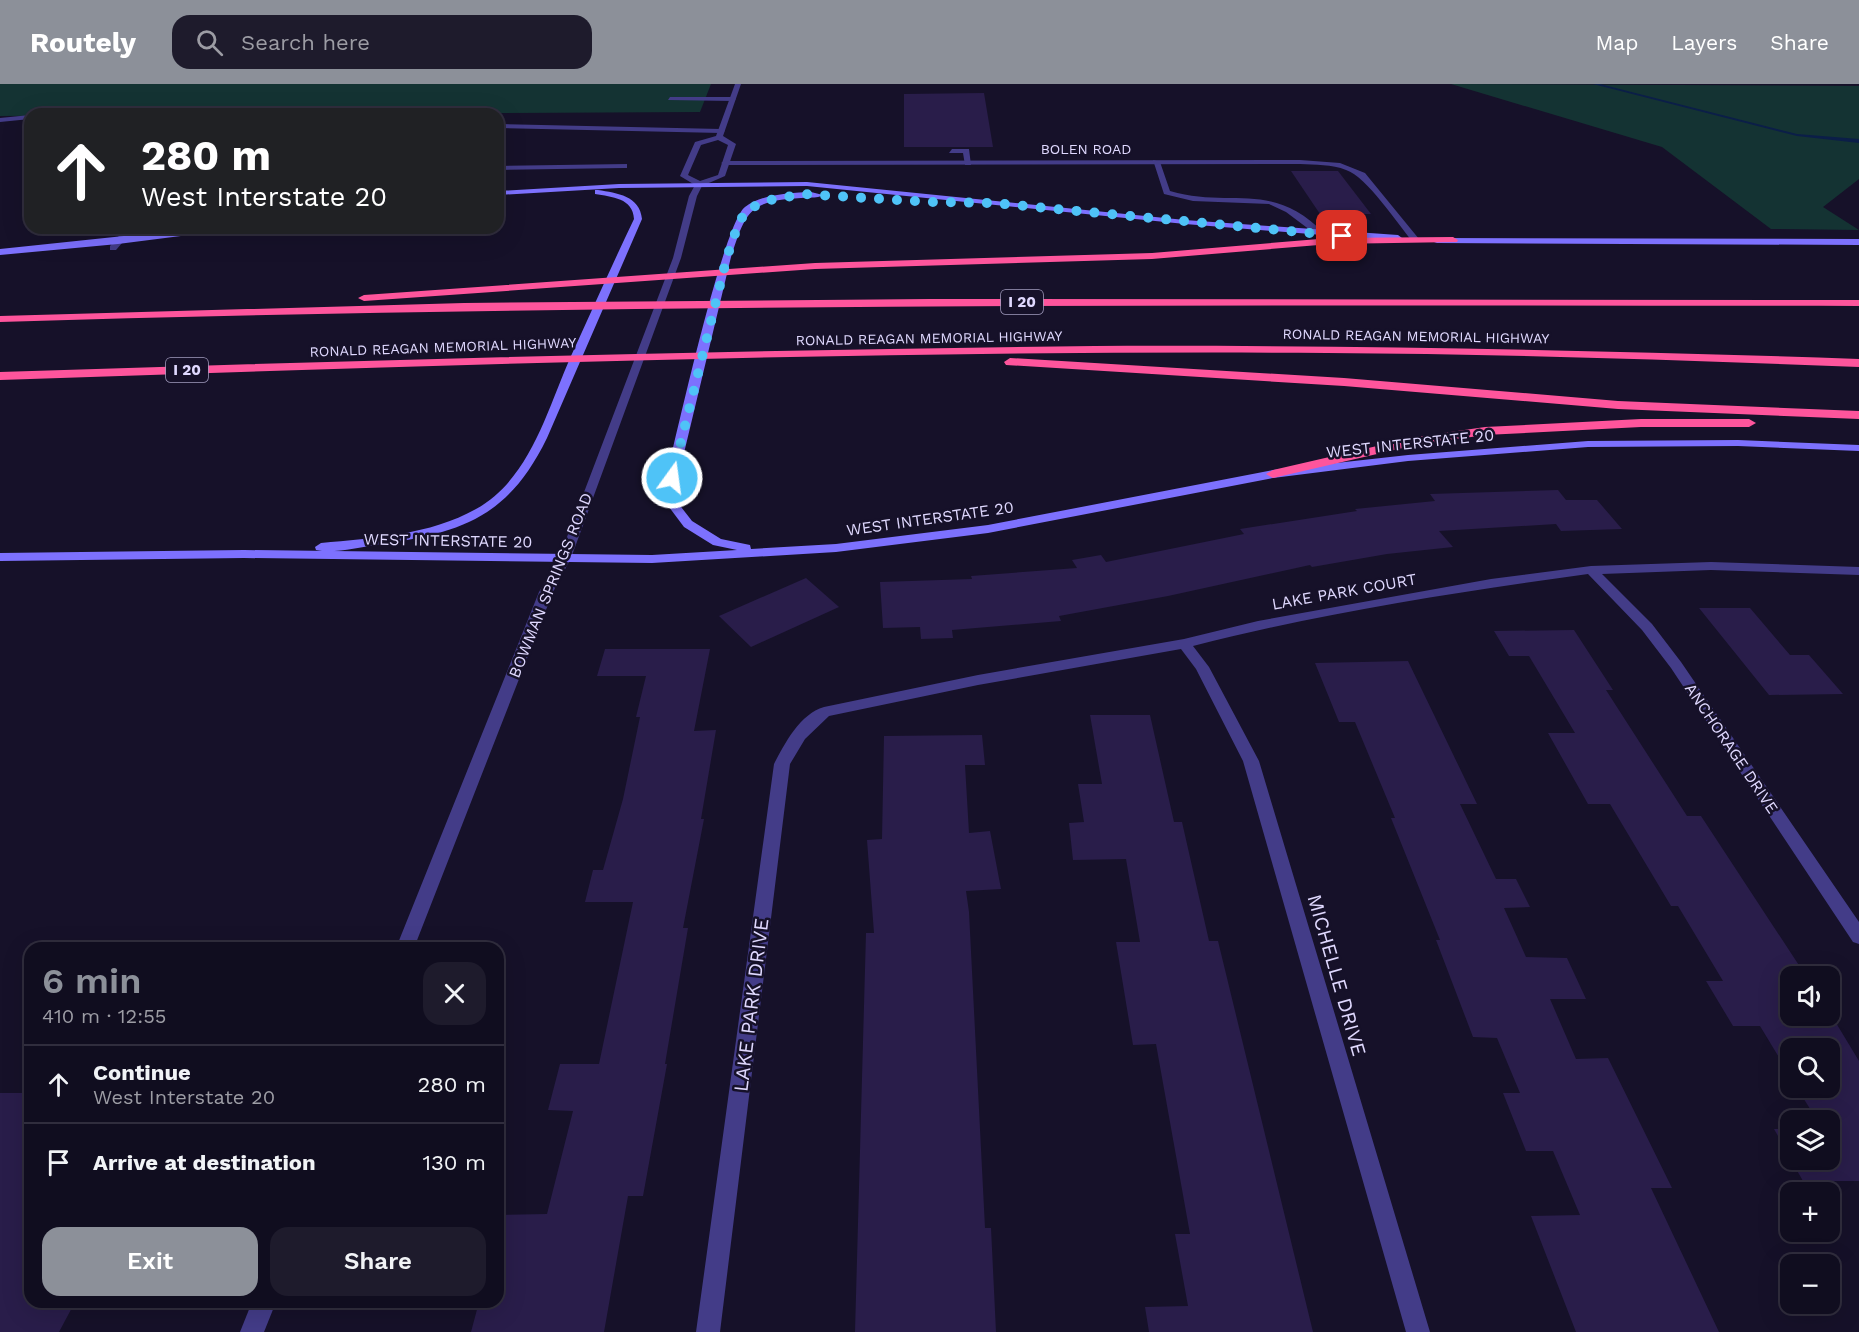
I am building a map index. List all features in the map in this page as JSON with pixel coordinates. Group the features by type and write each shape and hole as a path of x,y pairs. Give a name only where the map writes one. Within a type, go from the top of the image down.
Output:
{"highway":[{"path":"185,312 730,271 941,260 1152,256 1331,242 1453,240"},
{"name":"RONALD REAGAN MEMORIAL HIGHWAY","path":"0,320 185,312 937,302 1859,303"},
{"name":"RONALD REAGAN MEMORIAL HIGHWAY","path":"0,376 529,359 1254,349 1637,355 1859,363"},
{"path":"873,353 1344,382 1618,405 1859,415"},
{"path":"1273,474 1416,441 1485,431 1641,423 1859,422"}],"main road":[{"path":"504,193 699,184 807,184 1321,234 1453,240 1859,242"},
{"path":"244,554 372,542 428,531 471,516 499,499 518,478 543,433 638,219 639,212 635,205 610,194 561,189"},
{"path":"764,552 717,542 688,524 672,503 672,478 727,257 739,222 748,209 770,200 803,194 930,202 993,203"},
{"path":"0,252 115,244 180,234"},
{"name":"WEST INTERSTATE 20","path":"0,557 244,554 652,559 836,548 988,529 1273,474 1408,458 1588,444 1738,443 1859,448"}],"street":[{"path":"504,126 720,134 732,144 721,176 699,184 684,176 698,144 720,134 738,84"},
{"path":"670,99 733,99"},
{"path":"0,120 24,118"},
{"path":"952,151 966,151 968,163"},
{"path":"1155,162 1167,192 1181,197 1206,200 1272,202 1321,234"},
{"name":"BOLEN ROAD","path":"725,163 1300,162 1348,167 1362,175 1415,239"},
{"path":"504,168 624,165"},
{"name":"BOWMAN SPRINGS ROAD","path":"407,942 546,592 565,558 676,258 693,196 699,184"},
{"path":"115,244 125,234"},
{"name":"LAKE PARK COURT","path":"841,707 1184,644 1258,625 1491,583 1591,570 1711,566 1859,571"},
{"name":"ANCHORAGE DRIVE","path":"1591,570 1647,627 1676,665 1859,937"},
{"name":"MICHELLE DRIVE","path":"1184,644 1202,668 1251,761 1418,1332"},
{"name":"LAKE PARK DRIVE","path":"708,1332 782,764 793,742 808,723 824,712 841,707"},
{"path":"252,1332 262,1308"}],"green space":[{"path":"0,84 711,84 700,112 504,113 504,108 24,108 24,116 0,116"},
{"path":"1451,84 1859,86 1859,179 1823,207 1859,230 1771,229 1662,147"}],"building":[{"path":"984,93 993,147 904,147 904,94"},
{"path":"1291,171 1338,171 1371,214 1320,214"},
{"path":"1558,490 1566,500 1597,500 1622,529 1561,531 1556,524 1439,531 1453,547 1387,554 1312,567 1310,565 1168,596 1059,616 1061,621 952,630 953,638 921,639 920,627 883,628 880,582 972,579 971,576 1077,568 1072,560 1101,555 1106,562 1244,534 1240,529 1357,511 1355,509 1435,501 1430,494"},
{"path":"806,578 839,607 751,647 719,616"},
{"path":"1699,608 1750,608 1790,655 1809,655 1843,694 1769,695"},
{"path":"1574,630 1613,690 1606,690 1687,816 1701,816 1799,966 1780,966 1780,1026 1838,1026 1859,1061 1859,1181 1803,1181 1797,1170 1840,1170 1840,1110 1811,1110 1803,1098 1840,1098 1840,1038 1780,1038 1780,1059 1760,1026 1733,1026 1706,981 1723,981 1678,906 1671,906 1610,804 1588,804 1548,733 1575,733 1529,656 1509,656 1494,631"},
{"path":"605,649 710,649 694,731 716,730 701,819 704,819 683,928 688,928 665,1064 667,1064 643,1196 628,1196 604,1332 471,1332 477,1308 504,1308 504,1215 547,1214 573,1111 548,1110 560,1064 599,1064 633,902 585,902 593,870 603,870 623,799 640,717 636,717 646,676 597,676"},
{"path":"1408,661 1477,804 1460,804 1496,879 1516,879 1530,907 1504,908 1526,957 1567,958 1586,999 1550,999 1576,1059 1608,1058 1672,1188 1651,1188 1719,1332 1576,1332 1531,1216 1580,1215 1553,1151 1526,1151 1503,1093 1520,1093 1497,1038 1473,1037 1436,940 1440,940 1391,818 1395,818 1355,722 1339,722 1315,663"},
{"path":"1090,715 1150,715 1174,822 1182,822 1209,941 1218,941 1313,1332 1149,1332 1145,1307 1188,1306 1175,1234 1190,1234 1156,1044 1133,1045 1116,942 1140,942 1126,859 1073,860 1069,823 1084,822 1078,784 1102,784"},
{"path":"982,735 985,765 965,765 969,833 990,831 1001,889 966,891 969,912 985,1228 991,1228 996,1332 855,1332 866,933 874,933 867,840 882,839 884,736"},
{"path":"0,1093 24,1093 24,1308 72,1308 59,1332 0,1332"},
{"path":"1774,1129 1780,1129 1780,1140"}],"waterway":[{"path":"1595,84 1797,135 1859,141"}],"route":[{"path":"672,478 727,257 739,222 748,209 770,200 803,194 930,202 993,203 1342,236"}]}
